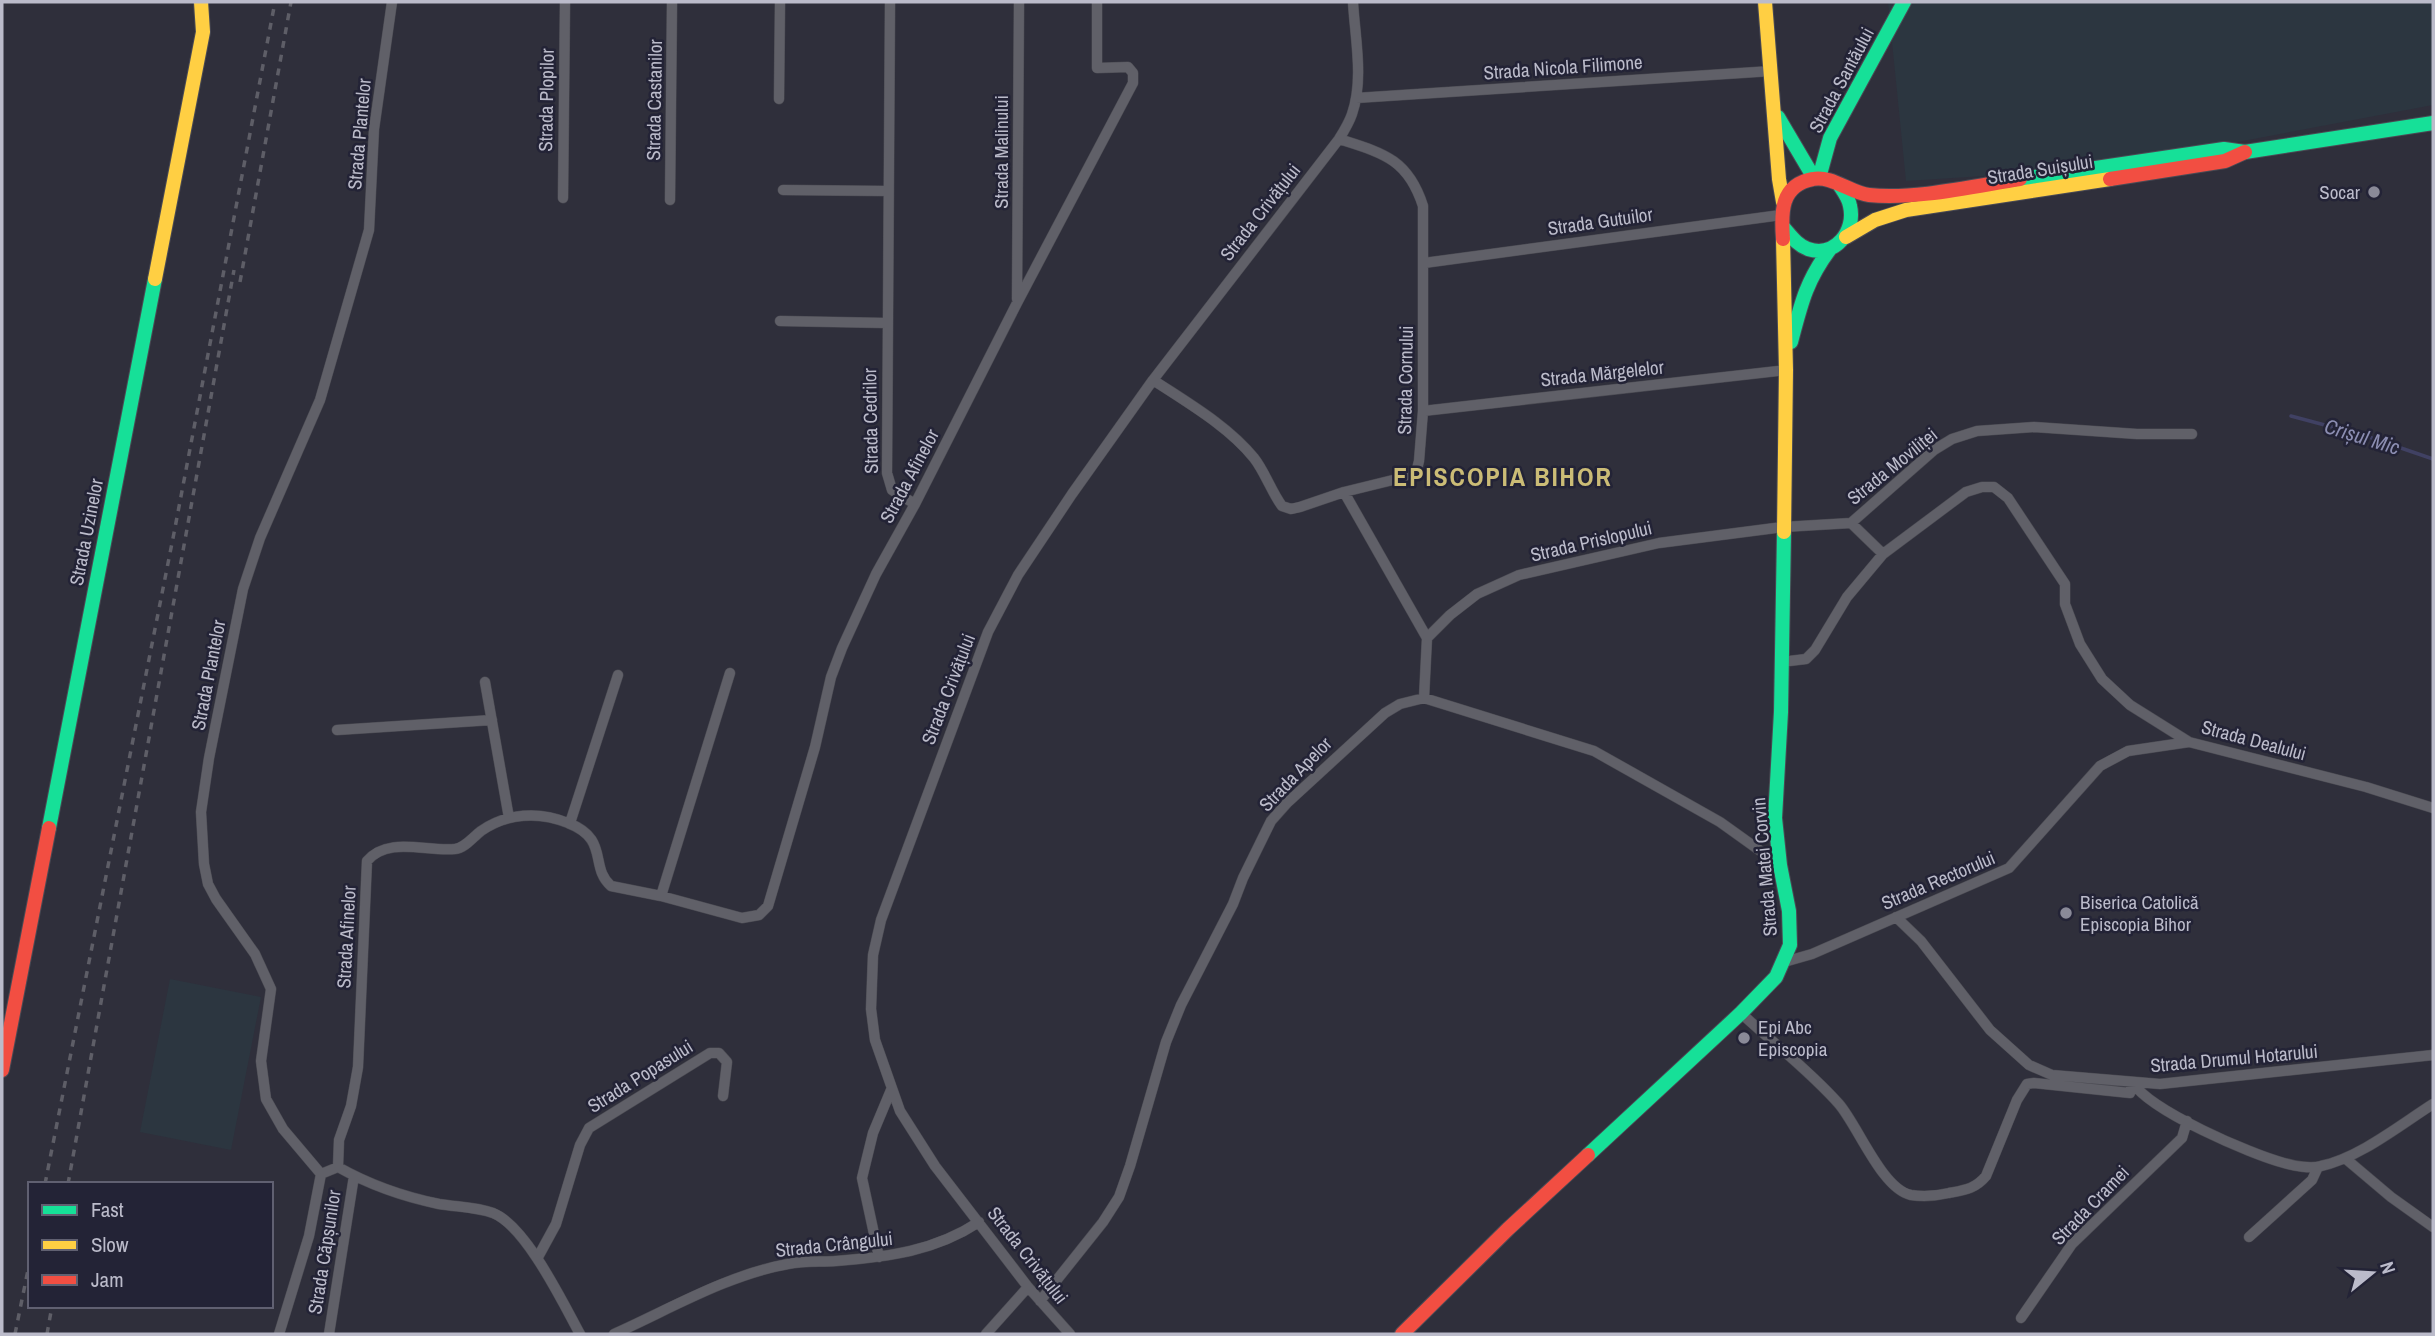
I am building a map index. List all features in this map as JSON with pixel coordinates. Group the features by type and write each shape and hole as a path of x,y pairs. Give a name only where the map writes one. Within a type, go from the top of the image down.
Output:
{"main road":[{"name":"Strada Uzinelor","path":"2,1070 203,32 201,2"},
{"name":"Strada Matei Corvin","path":"1402,1334 1508,1229 1741,1013 1776,977 1790,945 1789,911 1775,818 1781,712 1786,365 1782,214 1765,2"},
{"name":"Strada Santăului","path":"1816,178 1830,138 1904,2"},
{"name":"Strada Matei Corvin","path":"1775,110 1791,142 1816,178"},
{"name":"Strada Suișului","path":"1846,237 1875,220 1906,210 2225,161 2245,152 2433,124"},
{"name":"Strada Suișului","path":"1840,186 1871,195 1927,193 2224,149 2245,152"},
{"path":"1816,178 1840,186 1853,210 1851,230 1846,237 1821,252 1802,248 1793,242 1782,214 1796,186 1816,178"},
{"name":"Strada Matei Corvin","path":"1786,365 1804,292 1816,268 1830,249"}],"street":[{"name":"Strada Plantelor","path":"321,1174 283,1129 266,1098 261,1061 271,989 254,954 208,884 201,812 209,758 243,589 260,538 320,400 369,230 373,129 392,2"},
{"name":"Strada Plopilor","path":"563,198 565,2"},
{"name":"Strada Castanilor","path":"670,200 672,2"},
{"path":"779,99 780,2"},
{"name":"Strada Cedrilor","path":"890,2 888,482 892,491 915,504"},
{"name":"Strada Malinului","path":"1017,303 1019,2"},
{"name":"Strada Afinelor","path":"338,1167 339,1140 351,1106 358,1067 367,861 374,854 386,848 460,848 492,824 536,814 570,823 593,841 598,850 600,870 605,881 611,886 742,918 759,915 768,906 815,747 838,657 876,574 1133,83 1133,73 1128,67 1097,68 1097,2"},
{"name":"Strada Crivățului","path":"1070,1334 1028,1287 935,1166 900,1111 875,1040 871,1009 871,983 881,920 988,632 1018,575 1153,380 1339,139 1352,117 1358,76 1353,2"},
{"name":"Strada Nicola Filimone","path":"1356,98 1772,71"},
{"name":"Strada Cornului","path":"1153,380 1184,399 1246,449 1257,461 1282,506 1300,508 1344,492 1401,478 1417,469 1423,411 1423,206 1417,187 1404,168 1389,159 1339,139"},
{"path":"783,190 888,191"},
{"name":"Strada Gutuilor","path":"1424,263 1782,214"},
{"path":"780,321 887,323"},
{"name":"Strada Mărgelelor","path":"1423,411 1786,365"},
{"name":"Strada Moviliței","path":"1783,527 1851,523 1934,450 1952,439 1977,431 2034,427 2137,434 2192,434"},
{"name":"Strada Dealului","path":"1781,662 1806,659 1815,650 1847,597 1883,554 1966,492 1982,486 1994,488 2008,498 2065,584 2065,604 2080,644 2102,679 2130,705 2189,742 2366,787 2433,808"},
{"path":"1344,492 1427,638 1424,698 1594,751 1720,822 1780,865"},
{"path":"1851,523 1883,554"},
{"name":"Strada Prislopului","path":"1427,638 1477,594 1519,575 1659,543 1783,527"},
{"path":"660,896 730,673"},
{"path":"570,823 618,675"},
{"path":"485,682 509,818"},
{"name":"Strada Apelor","path":"1040,1301 1119,1197 1166,1042 1181,1005 1233,904 1271,821 1371,723 1400,704 1424,698"},
{"path":"337,730 492,720"},
{"name":"Strada Rectorului","path":"1784,962 1812,954 2009,869 2100,766 2127,751 2189,742"},
{"name":"Strada Drumul Hotarului","path":"1896,917 1921,941 1990,1030 2029,1065 2052,1075 2160,1084 2433,1055"},
{"path":"1741,1013 1841,1106 1872,1157 1892,1183 1909,1195 1933,1196 1973,1188 1980,1184 1986,1176 2022,1089 2027,1084 2115,1090 2125,1094 2130,1093 2133,1083"},
{"name":"Strada Popasului","path":"538,1257 556,1224 580,1145 589,1128 710,1053 719,1053 727,1062 723,1096"},
{"path":"2133,1083 2147,1099 2238,1146 2285,1164 2318,1167 2346,1159 2433,1104"},
{"path":"879,1257 862,1178 873,1133 891,1090"},
{"name":"Strada Cramei","path":"2021,1318 2071,1244 2182,1138 2187,1121"},
{"path":"2346,1159 2391,1197 2433,1227"},
{"path":"279,1334 309,1236 321,1174 338,1167 354,1176 424,1201 494,1213 504,1220 538,1257 580,1334"},
{"path":"2249,1237 2312,1180 2318,1167"},
{"name":"Strada Căpșunilor","path":"329,1334 354,1176"},
{"name":"Strada Crângului","path":"614,1334 705,1292 764,1270 805,1262 879,1257 930,1247 958,1236 979,1222"},
{"path":"986,1334 1028,1287"}],"shaded area":[{"path":"1888,2 2433,2 2433,105 2216,146 2059,171 1906,181"},
{"path":"170,979 261,997 231,1150 140,1132"}],"waterway":[{"name":"Crișul Mic","path":"2291,416 2366,436 2433,459"}],"railway":[{"path":"45,1182 174,533 275,2"},
{"path":"240,282 291,2"},
{"path":"68,1182 234,270"},
{"path":"15,1334 28,1270"},
{"path":"47,1334 52,1308"}],"traffic: fast":[{"path":"1819,178 1830,138 1904,2"},
{"path":"1778,117 1814,178"},
{"path":"2020,179 2224,149 2245,152 2433,123"},
{"path":"1783,227 1797,243 1808,249 1818,251 1835,246 1846,233 1851,215 1849,201 1840,186"},
{"path":"1791,342 1810,282 1830,249"},
{"path":"49,828 155,279"},
{"path":"1588,1155 1776,977 1790,945 1789,911 1775,818 1781,712 1784,532"}],"traffic: slow":[{"path":"155,279 203,32 201,2"},
{"path":"1765,2 1783,202"},
{"path":"1846,237 1875,220 1906,210 2110,179"},
{"path":"1783,239 1786,370 1784,532"}],"traffic: jam":[{"path":"2110,179 2225,161 2245,152"},
{"path":"1783,239 1783,210 1788,194 1802,182 1813,179 1827,180 1862,194 1887,196 1944,192 2020,179"},
{"path":"2,1070 49,828"},
{"path":"1402,1334 1508,1229 1588,1155"}],"place":[{"name":"Socar","path":"2374,192"},
{"name":"Biserica Catolică Episcopia Bihor","path":"2066,913"},
{"name":"Epi Abc Episcopia","path":"1744,1038"}],"district":[{"name":"EPISCOPIA BIHOR","path":"1503,477"}]}
